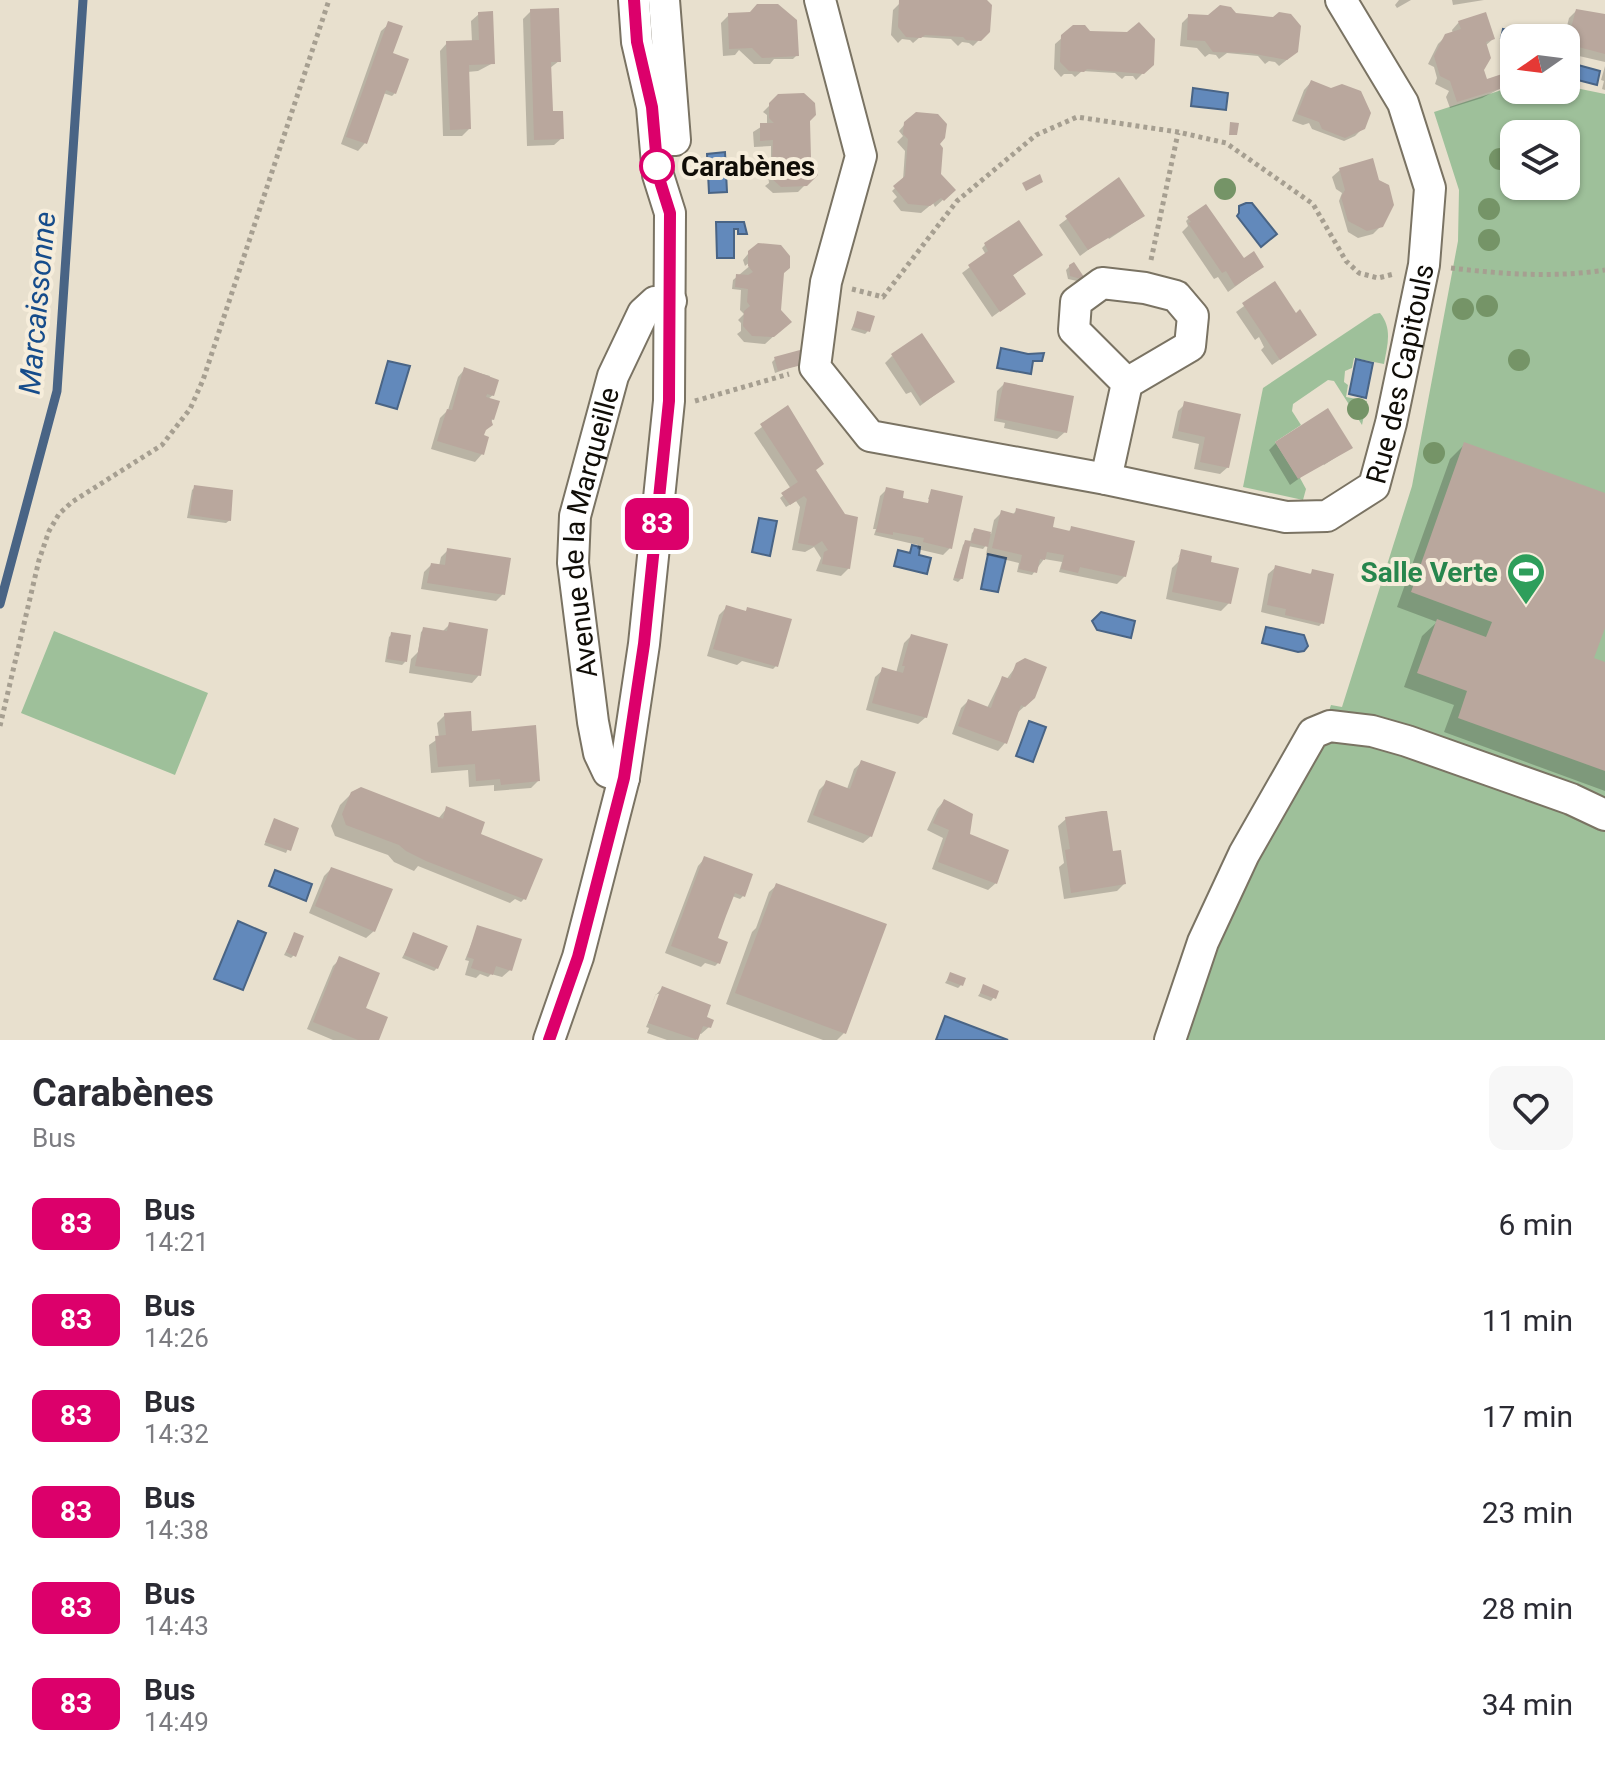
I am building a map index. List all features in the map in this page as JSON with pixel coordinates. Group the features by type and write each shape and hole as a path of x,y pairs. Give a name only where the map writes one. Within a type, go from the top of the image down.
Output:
{"street":[{"name":"Avenue de la Marqueille","path":"634,0 637,42 652,107 658,175 670,213"},
{"name":"Avenue de la Marqueille","path":"549,1040 578,957 624,778 644,644 669,401 670,213 678,184 664,0"},
{"path":"815,367 826,282 861,156 820,0"},
{"name":"Rue des Capitouls","path":"815,367 870,436 1106,479 1286,517 1327,516 1374,486 1391,423 1424,265 1430,188 1403,103 1341,0"},
{"path":"1106,479 1127,383 1190,346 1193,316 1176,296 1145,288 1102,283 1076,302 1074,330 1127,383"},
{"name":"Avenue de la Marqueille","path":"624,778 608,772 599,753 593,722 573,563 575,516 613,376 643,313 655,302 671,301"},
{"path":"1170,1040 1203,942 1232,879 1313,733 1330,726 1372,731 1571,799 1605,815"}],"path":[{"path":"0,726 39,560 59,514 72,502 162,445 190,409 203,380 329,0"},
{"path":"826,282 883,297 957,201 1036,135 1077,117 1178,132 1226,143 1313,204 1346,261 1359,273 1378,278 1424,265 1498,274 1576,274 1605,270"},
{"path":"1145,288 1178,132"},
{"path":"690,402 815,367"}],"green space":[{"path":"1580,89 1605,94 1605,1040 1160,1040 1199,924 1315,714 1327,717 1331,705 1342,707 1412,486 1458,241 1459,190 1434,112 1500,91 1500,104 1580,104"},
{"path":"1380,313 1388,331 1384,364 1354,358 1352,368 1345,371 1344,382 1348,385 1346,397 1367,401 1362,425 1334,381 1328,380 1293,404 1292,411 1301,425 1275,442 1306,489 1303,500 1243,487 1263,388"},
{"path":"54,631 208,693 175,775 21,713"}],"water":[{"path":"1580,66 1600,71 1597,85 1580,81"},
{"path":"1193,88 1228,93 1226,110 1191,106"},
{"path":"725,152 727,192 709,193 707,154"},
{"path":"1252,203 1277,234 1261,247 1237,216 1239,206"},
{"path":"716,222 744,222 747,234 738,234 738,229 734,229 734,258 717,258"},
{"path":"1001,348 1028,354 1044,353 1042,361 1033,361 1031,374 997,368"},
{"path":"1356,359 1373,363 1366,398 1349,394"},
{"path":"388,361 410,366 397,409 376,403"},
{"path":"759,518 777,521 770,556 752,552"},
{"path":"912,545 920,547 919,555 931,558 927,574 894,566 898,550 910,553"},
{"path":"988,554 1006,558 998,592 981,589"},
{"path":"1101,612 1135,621 1131,638 1097,630 1092,621"},
{"path":"1266,627 1304,635 1308,646 1298,652 1262,643"},
{"path":"1029,721 1046,727 1033,762 1016,756"},
{"path":"275,870 312,884 306,901 269,886"},
{"path":"238,921 266,933 243,990 214,979"},
{"path":"945,1016 1008,1040 936,1040"}],"building":[{"path":"899,0 987,0 992,5 990,32 981,41 963,37 906,37 898,27"},
{"path":"757,4 778,4 797,20 799,56 762,58 752,48 729,49 728,13 750,12"},
{"path":"1220,5 1231,7 1236,13 1273,17 1279,12 1291,14 1301,26 1298,52 1287,60 1250,53 1213,52 1205,41 1187,40 1188,14 1208,15"},
{"path":"559,8 561,62 551,62 553,111 563,111 564,139 534,140 530,9"},
{"path":"1576,9 1605,14 1605,54 1580,47 1580,24 1572,24"},
{"path":"493,11 495,64 469,65 471,129 450,130 446,41 479,40 478,12"},
{"path":"1486,12 1495,39 1486,42 1491,58 1484,70 1487,79 1500,75 1500,89 1457,102 1450,81 1440,76 1434,56 1445,34 1461,29 1458,21"},
{"path":"388,21 403,26 393,53 409,59 396,94 386,90 367,144 346,137"},
{"path":"1139,22 1155,39 1154,65 1144,74 1087,69 1084,72 1069,71 1060,62 1061,35 1073,25 1085,25 1090,31 1127,32"},
{"path":"1311,80 1331,88 1342,84 1361,91 1371,113 1365,129 1345,138 1322,129 1319,122 1297,114"},
{"path":"804,93 815,103 816,115 810,121 811,158 817,163 818,175 807,186 781,187 771,178 773,140 760,141 760,123 774,123 769,118 769,103 778,94"},
{"path":"916,112 938,114 947,124 945,138 940,144 943,148 941,174 956,190 944,201 941,198 930,206 908,204 893,186 905,176 908,139 903,134 904,122"},
{"path":"1230,122 1239,123 1237,135 1229,135"},
{"path":"1373,158 1379,180 1389,185 1394,205 1383,227 1367,231 1348,221 1341,197 1345,190 1339,168"},
{"path":"1040,174 1043,182 1026,191 1022,183"},
{"path":"1119,177 1145,216 1088,250 1065,216"},
{"path":"1206,204 1244,258 1254,251 1264,267 1235,286 1226,271 1222,273 1188,223 1191,222 1187,217"},
{"path":"1019,220 1043,255 1013,275 1026,294 1000,312 968,265 988,251 984,243"},
{"path":"758,243 781,245 790,256 790,268 784,273 781,310 792,322 774,337 752,336 743,326 744,311 750,306 747,302 748,289 735,287 736,274 753,272 748,266 748,251"},
{"path":"1074,262 1084,277 1081,279 1070,276 1069,265"},
{"path":"1275,281 1296,313 1300,309 1317,335 1280,360 1242,303"},
{"path":"857,311 875,316 870,332 853,327"},
{"path":"922,333 955,382 923,403 891,354"},
{"path":"800,350 802,365 778,371 774,357"},
{"path":"464,367 499,380 494,396 487,394 486,397 500,401 494,420 491,419 493,425 484,435 489,437 484,455 437,441 447,409 452,410"},
{"path":"1004,382 1074,396 1067,433 996,418"},
{"path":"1184,401 1241,414 1229,468 1200,462 1205,437 1178,431"},
{"path":"788,405 824,464 816,470 845,514 858,517 850,569 822,564 824,552 828,550 822,541 814,546 798,543 807,499 804,496 790,505 781,493 798,482 760,424"},
{"path":"1328,408 1353,448 1298,479 1275,442"},
{"name":"Salle Verte","path":"1464,442 1605,493 1605,628 1594,658 1605,662 1605,771 1458,718 1467,691 1417,673 1437,619 1486,637 1492,622 1411,592"},
{"path":"194,485 233,490 231,521 190,515"},
{"path":"886,487 904,491 903,498 928,503 931,489 963,496 952,549 923,542 924,538 876,532"},
{"path":"1016,508 1055,517 1053,527 1070,531 1071,526 1135,541 1126,577 1080,567 1078,573 1061,569 1064,555 1047,552 1045,560 1040,559 1037,573 1019,569 1022,555 992,548 1001,510 1015,514"},
{"path":"974,528 991,532 988,547 971,543"},
{"path":"965,540 971,541 963,579 954,578"},
{"path":"447,548 511,558 505,595 427,583 431,563 445,565"},
{"path":"1181,549 1212,556 1211,562 1239,568 1231,604 1172,592"},
{"path":"1275,565 1311,574 1312,569 1334,574 1324,624 1285,615 1286,609 1267,605"},
{"path":"726,605 746,611 747,607 792,619 778,667 713,649"},
{"path":"449,622 488,629 481,676 415,666 423,627 447,631"},
{"path":"391,632 411,635 407,662 387,659"},
{"path":"911,634 948,644 927,718 872,703 882,667 903,673"},
{"path":"1025,658 1047,667 1035,698 1025,707 1021,705 1007,744 958,726 968,699 991,708 1002,676 1010,679 1016,663"},
{"path":"471,711 472,731 536,725 540,781 501,785 500,779 476,781 475,764 438,767 435,736 446,735 444,713"},
{"path":"861,760 896,772 872,837 813,815 826,780 850,789"},
{"path":"361,787 443,819 446,806 485,822 481,834 543,859 526,900 426,861 399,845 346,825 342,814 351,792"},
{"path":"944,799 973,814 970,834 1009,850 997,884 938,862 949,830 933,823"},
{"path":"1107,811 1113,851 1121,850 1126,884 1071,893 1065,850 1070,849 1065,817"},
{"path":"274,818 299,828 291,851 265,842"},
{"path":"704,856 753,874 745,897 735,893 726,916 718,938 728,942 720,964 671,946"},
{"path":"331,867 393,889 375,932 315,906"},
{"path":"776,883 887,924 846,1034 735,993"},
{"path":"477,925 522,939 512,971 496,966 493,975 471,968 474,959 467,957"},
{"path":"294,932 304,936 296,957 286,952"},
{"path":"413,932 448,946 438,969 404,955"},
{"path":"339,956 380,973 366,1008 388,1017 379,1040 358,1040 313,1022"},
{"path":"950,972 966,978 963,986 947,980"},
{"path":"983,984 999,991 996,999 980,993"},
{"path":"662,986 711,1005 707,1017 714,1020 711,1028 703,1026 698,1040 648,1023"}],"waterway":[{"name":"Marcaissonne","path":"0,604 57,391 83,0"}],"bus line":[{"name":"83","path":"549,1040 600,881 624,778 644,644 669,401 670,213 658,175 652,107 637,42 634,0"}],"place":[{"name":"Carabènes","path":"657,166"},
{"name":"Salle Verte","path":"1526,606"}]}
